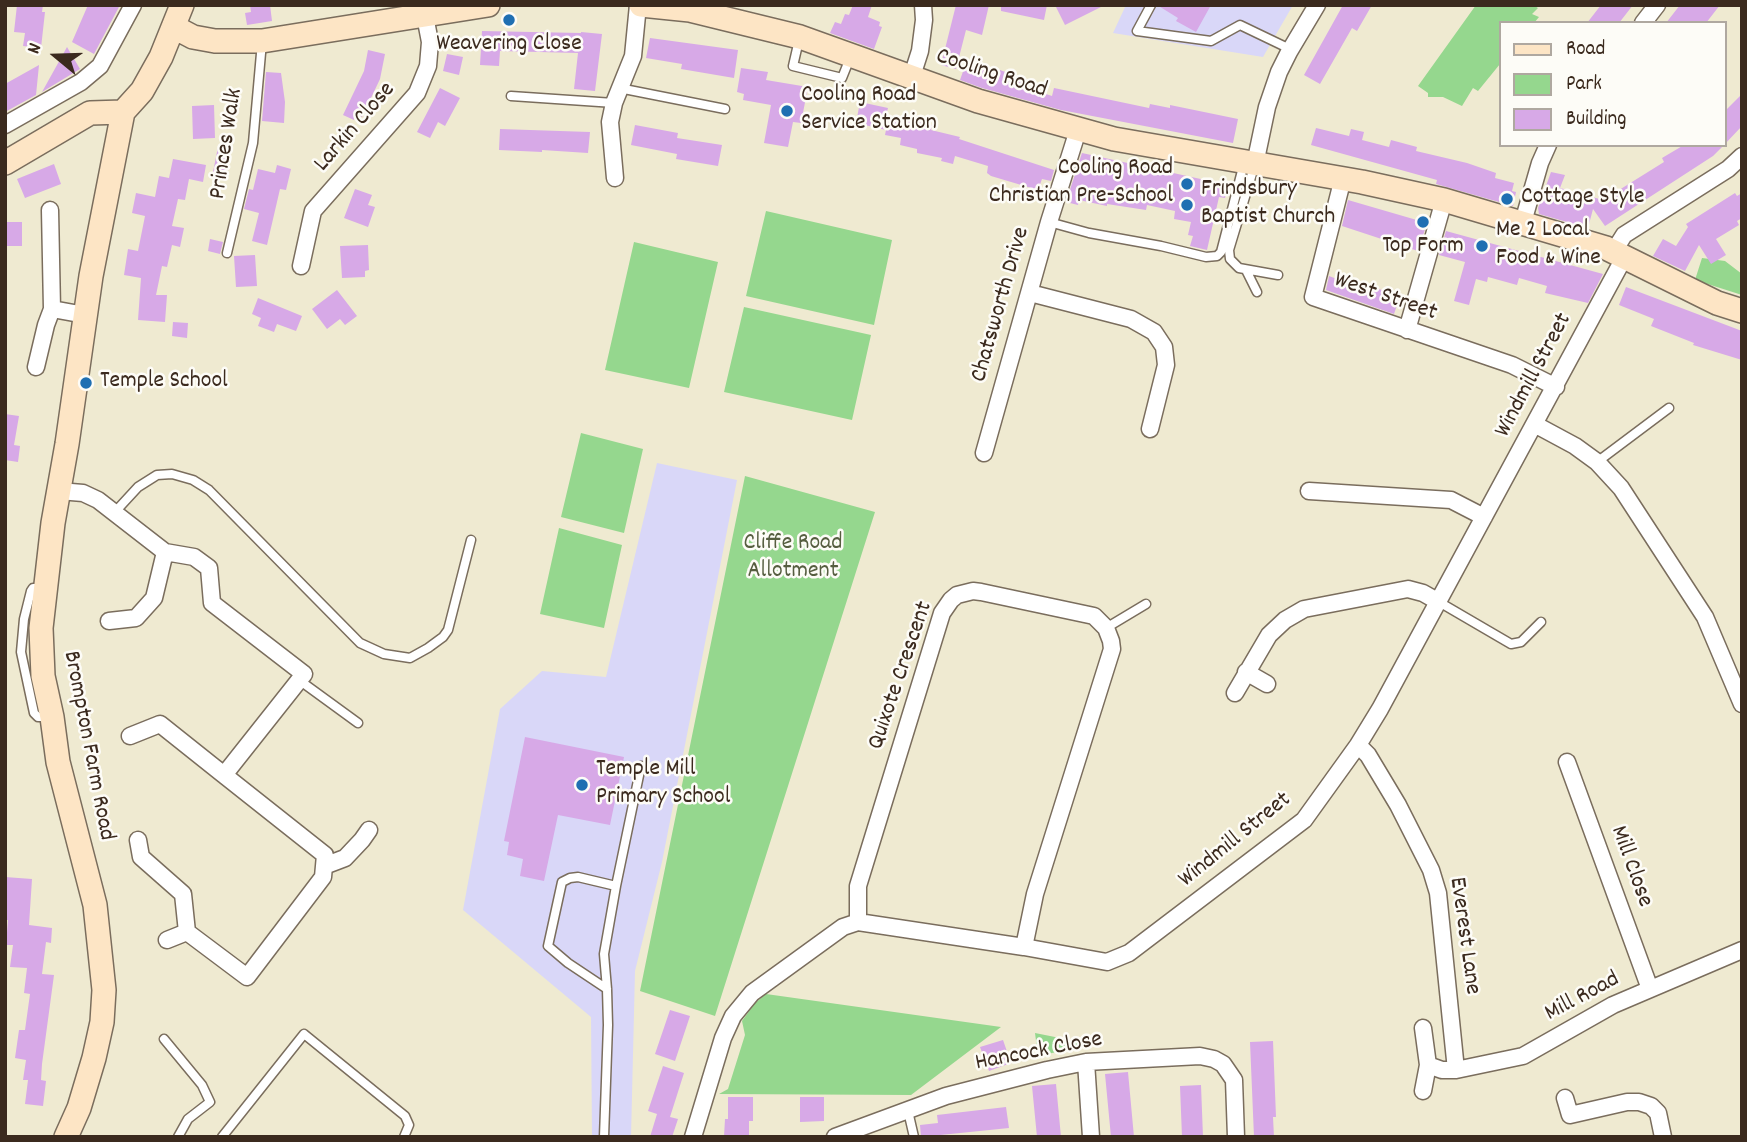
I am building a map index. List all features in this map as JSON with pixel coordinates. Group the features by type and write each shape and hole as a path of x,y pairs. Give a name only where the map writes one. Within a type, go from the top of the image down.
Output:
{"main road":[{"path":"5,163 90,113 123,112 142,91 161,57 182,5"},
{"path":"174,27 193,37 215,41 262,41 425,16 461,7 488,5"},
{"name":"Cooling Road","path":"639,5 690,10 800,37 978,101 1135,144 1336,177 1444,200 1619,253 1717,303 1742,311"},
{"name":"Brompton Farm Road","path":"66,1137 79,1108 94,1058 102,1022 104,990 95,905 58,762 43,676 41,628 85,315 104,201 123,112"}],"street":[{"path":"5,125 81,82 100,66 133,5"},
{"path":"615,178 610,122 617,95 633,56 639,5"},
{"path":"912,76 920,51 923,5"},
{"path":"1250,163 1267,107 1290,49 1317,5"},
{"path":"1645,21 1657,5"},
{"name":"Larkin Close","path":"301,266 313,211 417,93 428,66 430,41 425,16"},
{"name":"Chatsworth Drive","path":"984,453 1049,222 1078,130"},
{"path":"1522,222 1547,147"},
{"name":"Windmill Street","path":"858,922 1107,962 1129,953 1304,820 1358,744 1536,425 1619,253 1624,235 1728,169 1741,156"},
{"name":"West Street","path":"1336,177 1312,296 1516,367 1556,387"},
{"path":"1407,330 1444,200"},
{"path":"36,367 52,309 50,210"},
{"path":"1030,293 1131,319 1154,332 1164,347 1166,365 1150,429"},
{"path":"52,309 85,315"},
{"path":"1536,425 1575,446 1597,462 1621,488 1705,617 1742,704"},
{"path":"59,491 83,494 98,500 165,552 194,557 209,568 212,603 304,674 224,775"},
{"path":"1309,491 1451,500 1484,517"},
{"path":"109,621 136,618 154,598 165,552"},
{"path":"1235,693 1272,631 1291,616 1308,608 1408,589 1419,591 1439,602"},
{"name":"Quixote Crescent","path":"858,922 858,886 939,622 951,600 965,592 981,592 1086,613 1094,616 1106,628"},
{"path":"1024,947 1035,894 1112,649 1106,628"},
{"path":"1247,672 1268,684"},
{"path":"130,736 160,724 326,855 323,877 247,977 187,932 183,894 141,857 138,840"},
{"name":"Everest Lane","path":"1358,744 1368,755 1398,806 1431,870 1438,892 1442,1068"},
{"name":"Mill Close","path":"1567,762 1650,989"},
{"path":"324,866 345,858 369,830"},
{"path":"693,1137 723,1038 733,1016 752,993 843,927 858,922"},
{"path":"167,940 187,932"},
{"name":"Mill Road","path":"1442,1068 1523,1056 1613,1005 1742,950"},
{"path":"1423,1028 1442,1068 1423,1091"},
{"name":"Hancock Close","path":"835,1137 946,1096 1047,1070 1086,1062 1199,1056 1223,1064 1234,1080 1236,1137"},
{"path":"1086,1062 1091,1137"},
{"path":"1565,1098 1570,1115 1627,1102 1651,1105 1658,1113 1663,1137"}],"lane":[{"path":"1151,5 1137,31 1211,41 1240,25 1290,49"},
{"name":"Princes Walk","path":"227,253 253,143 262,41"},
{"path":"511,96 617,95 724,109"},
{"path":"1049,222 1206,257 1217,256 1221,252 1250,163"},
{"path":"1250,163 1229,250 1232,264 1246,270 1278,275"},
{"path":"1246,270 1257,292"},
{"path":"1597,462 1669,408"},
{"path":"114,513 138,486 157,475 172,474 193,480 209,490 360,643 384,654 410,657 443,638 448,630 471,540"},
{"path":"1439,602 1511,644 1521,642 1541,622"},
{"path":"1106,628 1146,604"},
{"path":"299,680 358,723"},
{"path":"604,1137 607,989 604,954 641,766"},
{"path":"607,989 548,946 562,882 578,877 616,886"},
{"path":"222,1137 304,1034 405,1116 409,1125 404,1137"},
{"path":"164,1039 202,1084 210,1101 188,1119 178,1137"},
{"path":"908,1111 914,1137"}],"shaded area":[{"path":"1126,5 1293,5 1263,57 1113,33"},
{"name":"Temple Mill Primary School","path":"657,463 737,480 662,862 635,971 631,1137 592,1137 591,1017 463,910 500,709 542,671 606,677"}],"green space":[{"path":"1476,5 1533,5 1538,8 1532,14 1539,17 1536,21 1498,21 1498,66 1478,91 1473,88 1462,106 1443,97 1428,97 1428,93 1418,86"},
{"path":"766,211 892,240 874,325 746,296"},
{"path":"634,242 718,262 689,388 605,370"},
{"path":"1702,258 1725,261 1742,274 1742,295 1695,280"},
{"path":"744,307 871,335 852,420 724,392"},
{"path":"581,433 643,449 624,533 561,517"},
{"name":"Cliffe Road Allotment","path":"745,476 875,512 715,1016 640,991"},
{"path":"559,528 622,545 604,628 540,614"},
{"path":"766,994 1001,1027 911,1095 719,1094 728,1089 745,1035 742,1021 755,1003"},
{"path":"1035,1033 1085,1043 1080,1047 1038,1056"}],"building":[{"path":"17,5 43,5 42,12 45,12 41,48 23,46 25,33 14,32"},
{"path":"88,5 120,5 94,54 72,42"},
{"path":"250,5 270,5 272,21 247,25 245,13 251,12"},
{"path":"853,5 872,5 868,17 880,22 879,26 882,27 874,49 830,33 835,22 841,24 845,14 849,15"},
{"path":"956,5 989,5 982,35 966,30 956,69 941,65"},
{"path":"1001,5 1047,5 1044,20 1001,11"},
{"path":"1055,5 1105,5 1065,25"},
{"path":"1157,5 1211,5 1196,32 1176,21 1178,18"},
{"path":"1343,5 1372,5 1357,31 1352,28 1320,84 1304,75"},
{"path":"1601,5 1633,5 1621,21 1589,21"},
{"path":"1680,5 1720,5 1708,21 1668,21"},
{"path":"482,31 602,34 595,91 574,89 578,53 500,51 499,66 480,65"},
{"path":"650,38 738,50 734,78 681,69 682,64 646,58"},
{"path":"67,47 80,69 42,92"},
{"path":"368,50 385,54 380,79 362,117 357,114 354,120 343,115 364,71"},
{"path":"447,54 463,57 459,75 443,71"},
{"path":"966,63 995,74 997,69 1031,81 1028,88 1052,96 1054,88 1149,108 1150,104 1170,108 1170,105 1238,119 1233,143 1061,110 982,88 960,80"},
{"path":"39,65 36,95 5,112 5,84"},
{"name":"Cooling Road Service Station","path":"741,68 768,72 766,80 808,87 801,123 793,122 788,147 764,143 771,105 743,100 744,94 737,92"},
{"path":"266,72 281,73 285,102 284,123 262,121"},
{"path":"440,88 460,98 445,126 438,122 430,138 417,132"},
{"path":"1742,94 1742,126 1726,143 1726,110"},
{"path":"860,102 888,108 886,115 932,125 931,130 960,137 959,139 1054,170 1051,181 1042,179 1038,190 991,176 987,173 988,166 955,156 953,164 941,161 942,158 917,153 917,149 900,145 901,138 885,135 886,130 856,123"},
{"path":"214,105 215,138 193,139 192,106"},
{"path":"635,125 678,133 677,138 722,145 718,166 676,159 677,154 631,145"},
{"path":"1316,128 1349,136 1351,129 1364,132 1362,140 1389,147 1391,140 1417,147 1416,151 1496,173 1495,178 1514,183 1512,191 1516,192 1513,206 1436,184 1437,180 1311,145"},
{"path":"500,129 590,132 588,153 499,150"},
{"path":"218,147 231,150 226,175 213,172"},
{"path":"1681,147 1722,147 1713,156 1605,226 1593,209 1588,228 1539,214 1538,208 1551,172 1565,175 1560,188 1603,200 1664,162 1662,158"},
{"path":"1082,153 1228,185 1225,198 1219,197 1207,250 1190,246 1193,236 1188,235 1191,222 1174,219 1175,211 1147,205 1146,210 1079,200 1078,205 1066,202"},
{"path":"173,159 206,165 203,182 189,179 185,200 178,199 172,226 184,228 180,247 172,245 167,267 162,266 156,295 167,295 165,322 138,320 141,278 124,275 128,249 138,251 145,216 132,213 136,193 155,197 159,176 169,178"},
{"path":"54,164 61,184 25,198 17,179"},
{"path":"277,165 291,169 286,190 280,189 267,245 252,241 259,213 244,209 249,189 253,190 258,169 275,173"},
{"path":"355,189 372,195 368,205 375,207 368,227 344,218"},
{"path":"1735,193 1737,196 1742,193 1742,218 1737,221 1739,225 1716,239 1726,255 1711,264 1699,245 1685,271 1653,256 1663,239 1676,246 1688,227 1686,224"},
{"path":"1348,200 1427,223 1418,251 1342,226"},
{"path":"5,222 22,222 22,246 5,246"},
{"path":"1446,231 1603,274 1588,303 1545,293 1547,286 1519,278 1517,285 1488,277 1487,282 1476,279 1469,305 1454,301 1465,262 1439,255"},
{"path":"210,239 223,242 220,254 208,251"},
{"path":"368,245 369,270 365,271 365,277 342,278 340,246"},
{"path":"255,255 257,286 236,287 234,256"},
{"path":"1329,276 1353,285 1355,281 1400,296 1394,314 1326,290"},
{"path":"1626,287 1742,331 1742,360 1693,345 1694,343 1651,326 1654,319 1619,305"},
{"path":"337,290 357,316 345,325 340,319 327,329 312,309"},
{"path":"258,298 302,316 296,331 277,324 274,332 258,326 261,318 252,314"},
{"path":"173,322 188,323 187,338 172,336"},
{"path":"5,414 19,416 14,445 20,446 18,462 5,460"},
{"path":"525,737 624,757 610,825 558,815 544,881 520,876 523,859 507,855 509,842 504,841"},
{"path":"5,877 32,879 29,925 52,928 51,943 46,942 42,974 54,975 42,1064 41,1080 46,1081 43,1106 25,1104 28,1080 23,1080 26,1060 15,1058 19,1030 25,1030 30,994 24,993 27,968 10,967 13,945 6,945 8,920 5,920"},
{"path":"670,1010 690,1016 675,1061 655,1054"},
{"path":"1003,1040 1011,1063 989,1071 980,1047"},
{"path":"1273,1041 1276,1117 1273,1117 1274,1137 1254,1137 1250,1042"},
{"path":"663,1066 684,1073 670,1117 678,1119 672,1137 650,1137 657,1114 648,1111"},
{"path":"1128,1072 1134,1137 1111,1137 1105,1074"},
{"path":"1056,1084 1061,1137 1037,1137 1032,1086"},
{"path":"1201,1085 1203,1137 1182,1137 1180,1086"},
{"path":"728,1097 753,1097 753,1121 749,1121 749,1137 724,1137 725,1119 728,1119"},
{"path":"800,1097 824,1097 824,1121 800,1122"},
{"path":"1006,1107 1009,1128 921,1137 920,1125 938,1123 937,1115"}],"place":[{"name":"Weavering Close","path":"509,20"},
{"name":"Cooling Road Service Station","path":"787,111"},
{"name":"Cooling Road Christian Pre-School","path":"1187,184"},
{"name":"Cottage Style","path":"1507,199"},
{"name":"Frindsbury Baptist Church","path":"1187,205"},
{"name":"Top Form","path":"1423,222"},
{"name":"Me 2 Local Food & Wine","path":"1482,246"},
{"name":"Temple School","path":"86,383"},
{"name":"Temple Mill Primary School","path":"582,785"}]}
